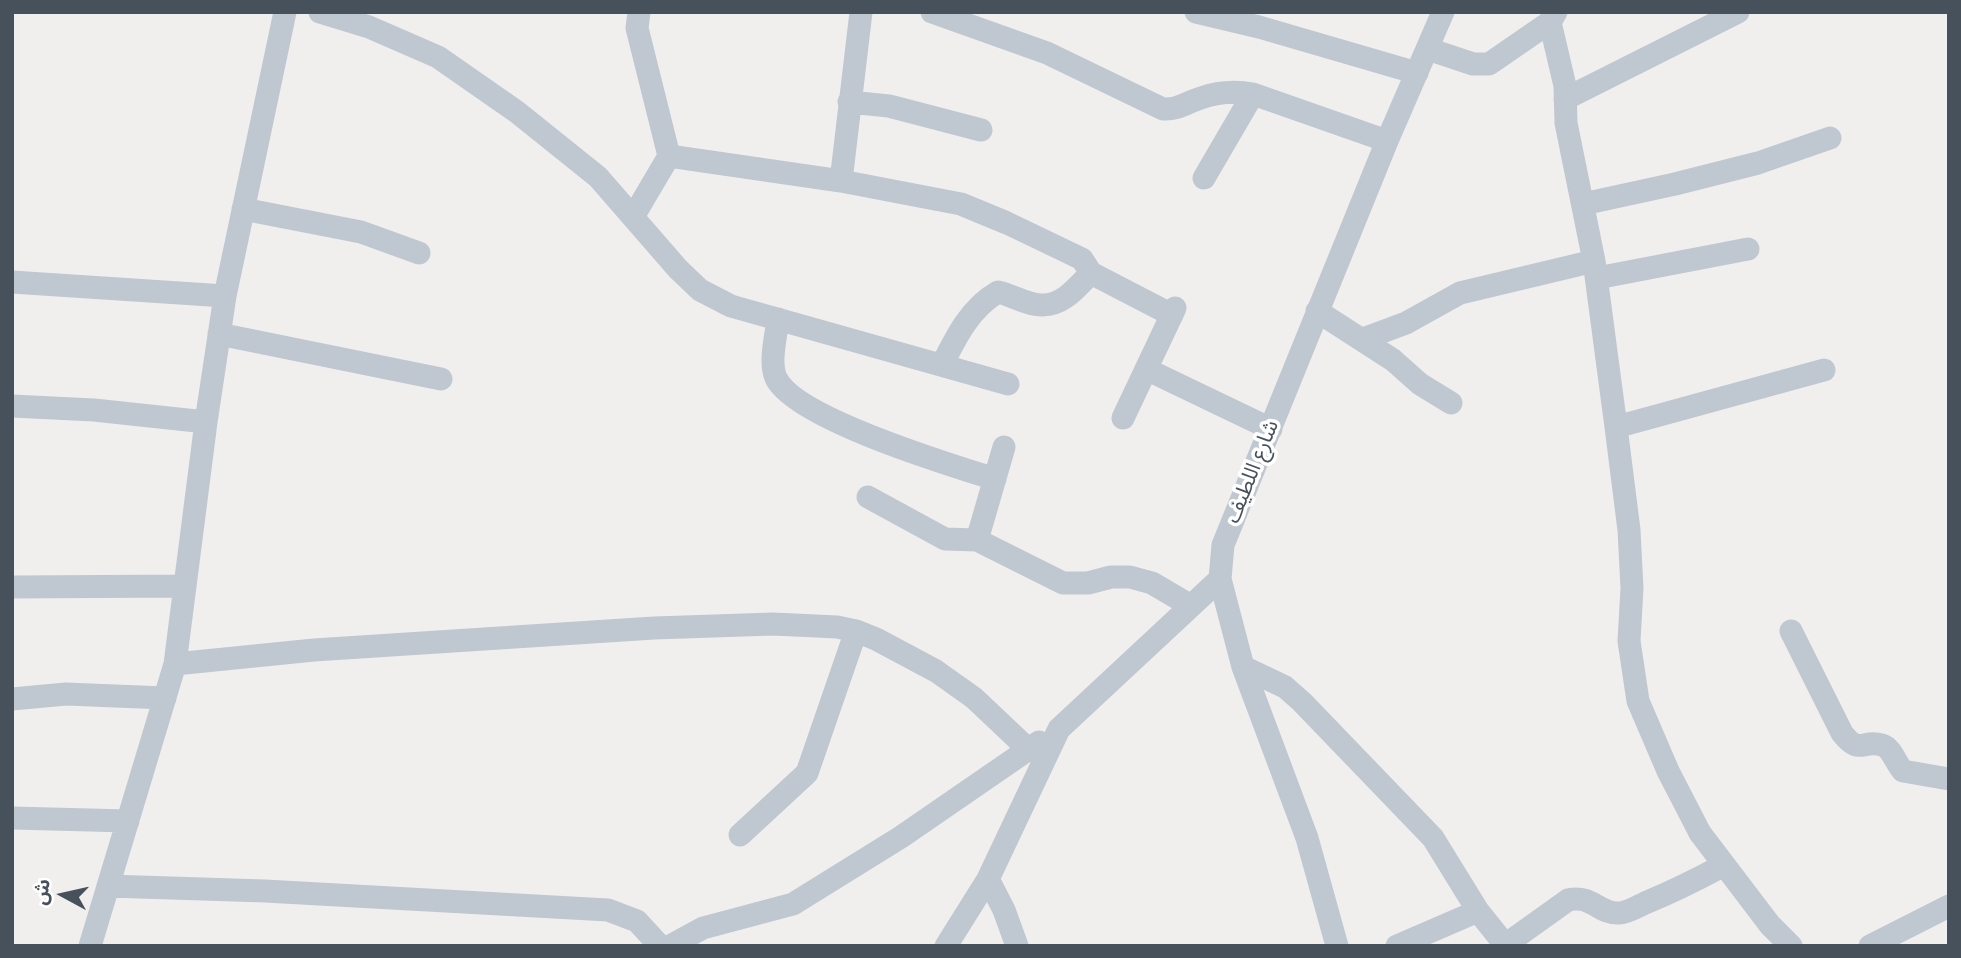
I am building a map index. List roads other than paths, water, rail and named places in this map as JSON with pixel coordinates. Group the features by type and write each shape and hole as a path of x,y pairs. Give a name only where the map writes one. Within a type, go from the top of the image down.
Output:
{"street":[{"path":"90,946 175,664 225,296 285,12"},
{"path":"320,12 369,27 438,57 517,112 598,177 678,269 701,290 731,306 1008,384"},
{"path":"633,217 669,156 636,28 639,12"},
{"path":"841,181 861,12"},
{"path":"932,12 956,16 1047,53 1163,109 1176,110 1201,98 1234,91 1253,94 1387,141"},
{"path":"1196,12 1259,27 1418,73"},
{"name":"شارع اللطيف","path":"1337,946 1307,838 1243,667 1220,579 1223,545 1387,141 1443,12"},
{"path":"1565,99 1738,12"},
{"path":"1428,49 1473,64 1489,64 1553,17 1565,86 1566,123 1596,269 1629,530 1632,588 1629,641 1637,701 1668,771 1700,833 1770,925 1791,946"},
{"path":"1204,178 1253,94"},
{"path":"849,102 889,106 981,130"},
{"path":"1583,204 1746,166 1830,138"},
{"path":"669,156 841,181 961,204 1082,260 1091,273 1174,312 1123,418"},
{"path":"243,209 361,232 419,253"},
{"path":"1363,339 1406,323 1460,293 1596,269 1748,248"},
{"path":"942,365 963,324 988,298 998,292 1041,305 1059,302 1091,273"},
{"path":"12,282 225,296"},
{"path":"1317,311 1363,339 1393,360 1420,384 1451,403"},
{"path":"779,319 773,363 776,378 787,391 821,414 880,440 995,479"},
{"path":"219,334 441,379"},
{"path":"1146,369 1271,429"},
{"path":"1616,427 1824,370"},
{"path":"12,406 94,410 206,422"},
{"path":"977,540 1004,447"},
{"path":"868,497 945,539 977,540 1063,583 1088,583 1111,576 1130,577 1152,583 1191,606"},
{"path":"670,946 703,928 793,904 901,837 1059,729 1220,579"},
{"path":"12,587 185,586"},
{"path":"175,664 314,650 654,628 773,624 837,627 856,631 936,671 974,698 1029,750"},
{"path":"740,835 807,773 856,631"},
{"path":"1791,631 1850,744 1881,745 1889,750 1903,771 1949,779"},
{"path":"1243,667 1284,687 1302,702 1433,838 1478,911 1505,945 1569,900 1588,900 1607,912 1621,914 1724,865"},
{"path":"12,699 66,694 165,698"},
{"path":"946,946 988,879 1059,729"},
{"path":"12,818 128,821"},
{"path":"988,879 1017,946"},
{"path":"108,886 265,891 608,910 638,921 660,946"},
{"path":"1870,946 1905,938 1949,906"},
{"path":"1396,946 1478,911"}]}
